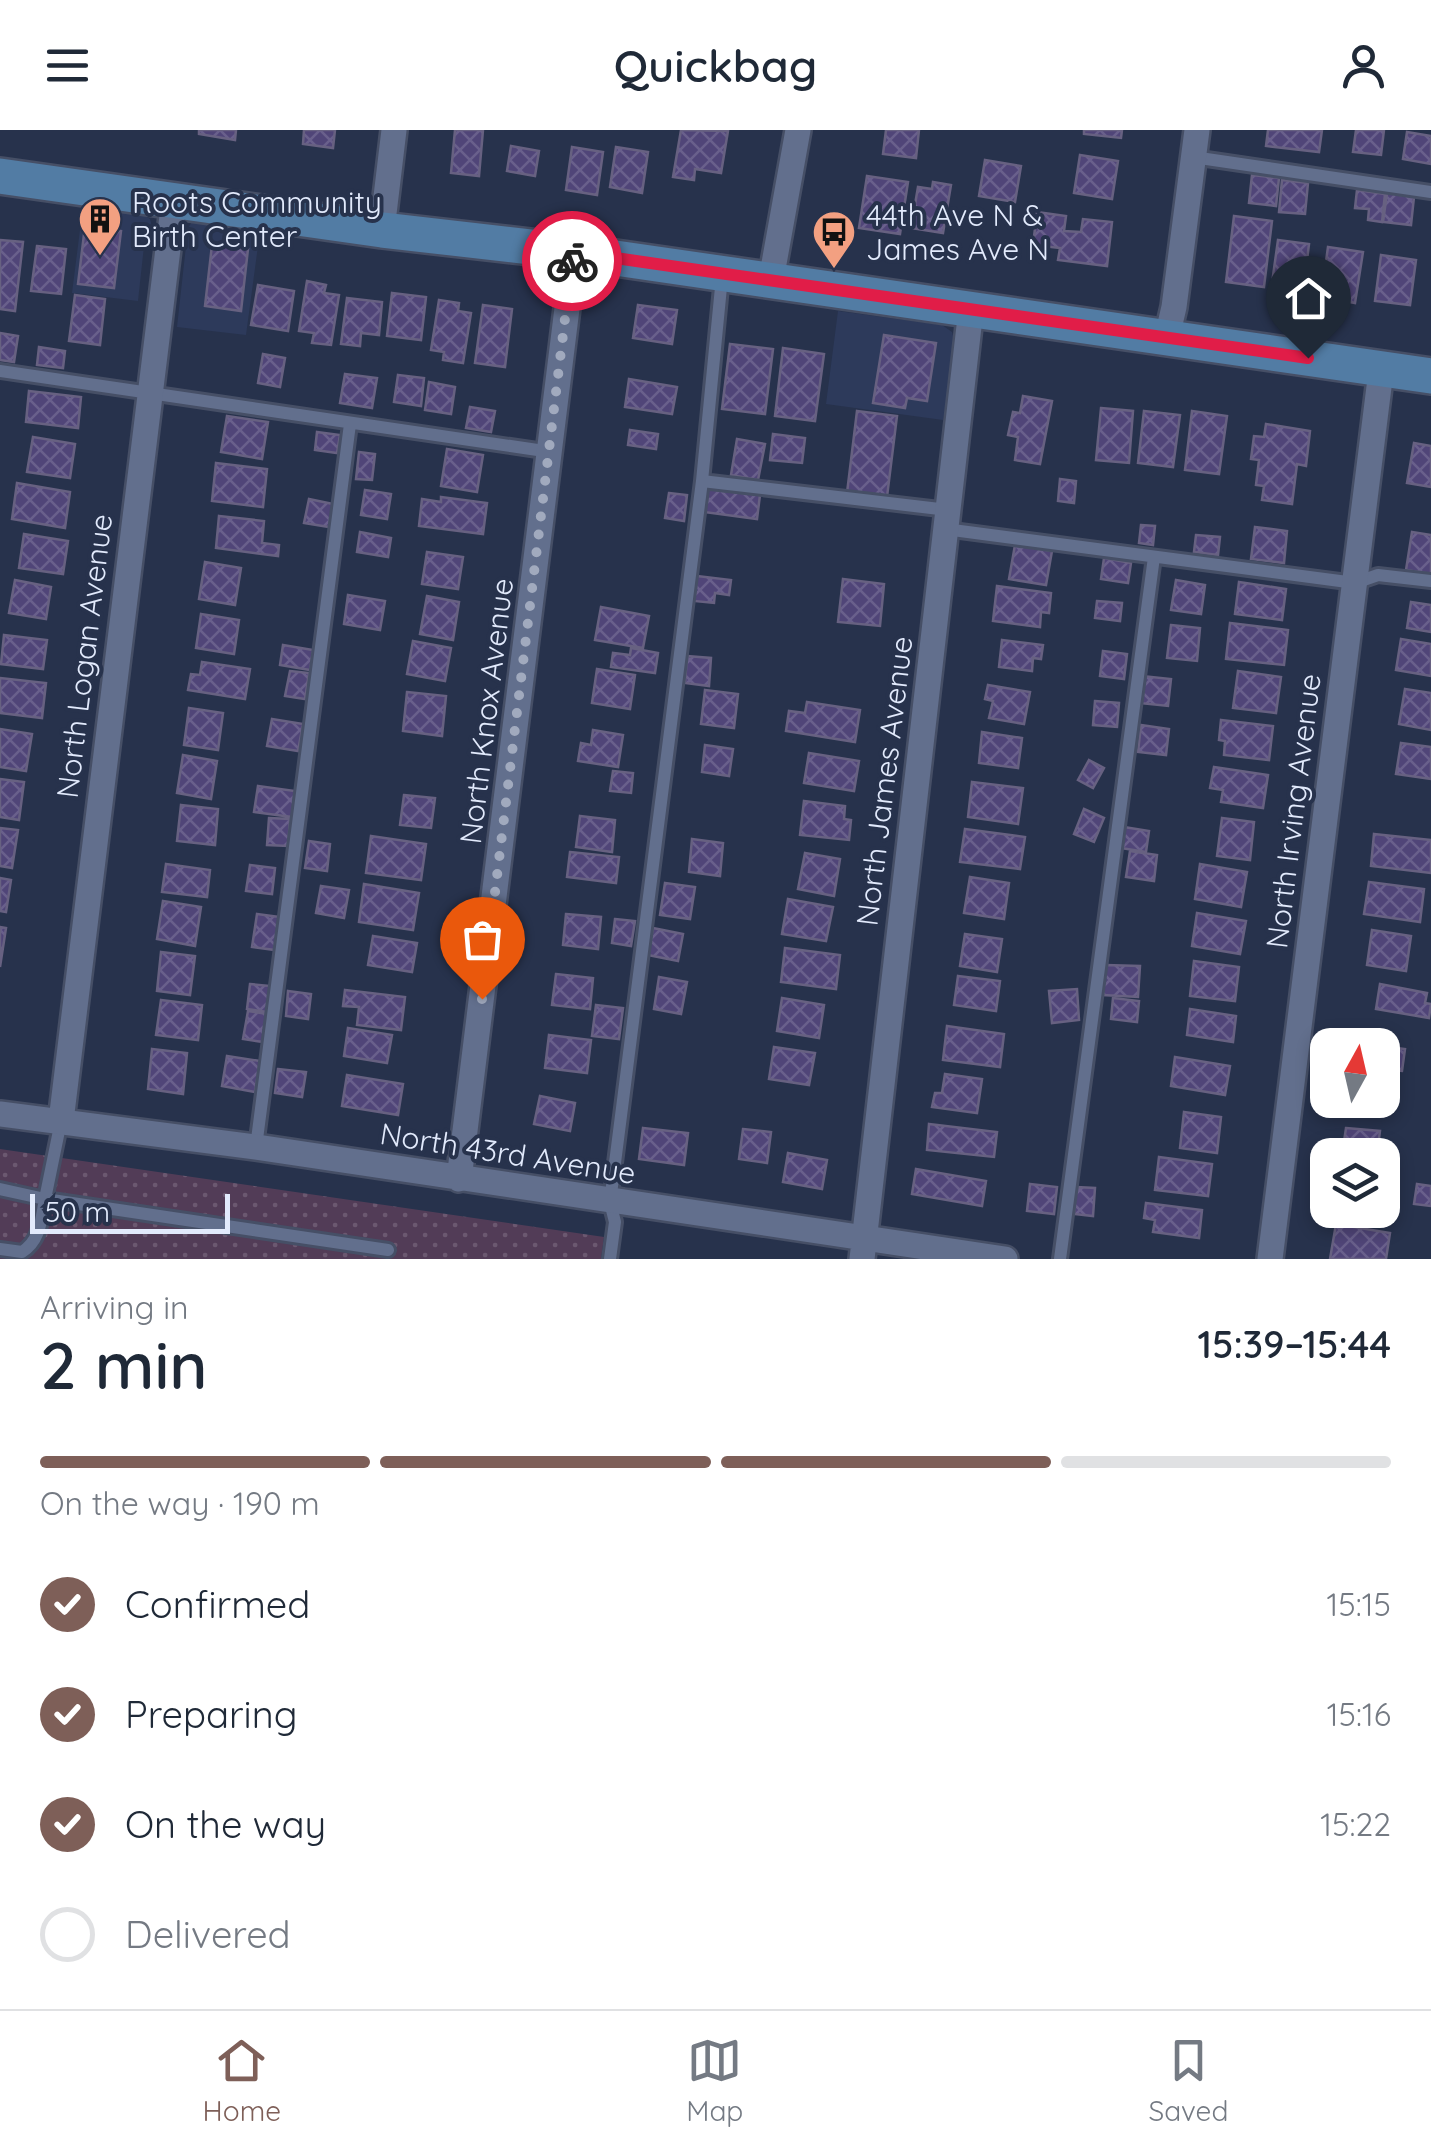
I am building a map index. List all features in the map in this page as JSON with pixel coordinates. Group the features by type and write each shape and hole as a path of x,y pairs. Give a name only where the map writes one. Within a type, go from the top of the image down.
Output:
{"street":[{"path":"382,230 394,130"},
{"path":"771,280 798,130"},
{"path":"1167,337 1198,130"},
{"path":"0,176 382,230 574,252 1431,376"},
{"name":"North Logan Avenue","path":"61,1121 174,200"},
{"name":"North Knox Avenue","path":"459,1179 574,252"},
{"name":"North James Avenue","path":"863,1249 972,310"},
{"name":"North Irving Avenue","path":"1270,1259 1381,370"},
{"name":"North 43rd Avenue","path":"0,1114 256,1147 610,1202 863,1249 1006,1259"}],"lane":[{"path":"1193,157 1431,192"},
{"path":"610,1259 615,1222 610,1202 702,481 722,274"},
{"path":"0,371 149,396 551,452"},
{"path":"256,1147 350,424"},
{"path":"702,481 947,519 1154,557 1354,583 1378,575 1431,581"},
{"path":"1060,1259 1154,557"},
{"path":"0,1249 22,1252 37,1238 61,1121"},
{"path":"0,1188 45,1199 388,1250"}],"shaded area":[{"path":"83,206 141,213 150,219 153,230 144,246 138,301 72,293"},
{"path":"195,217 260,231 246,335 177,327 188,228"},
{"path":"838,311 942,325 952,332 956,347 943,420 826,404"},
{"path":"0,1149 604,1237 601,1259 0,1259"}],"building":[{"path":"199,130 236,130 235,140 199,134"},
{"path":"304,130 335,130 333,148 303,144"},
{"path":"455,130 483,130 479,176 451,173"},
{"path":"681,130 728,131 721,173 695,169 694,180 673,177"},
{"path":"886,130 919,130 916,158 883,154"},
{"path":"1084,130 1122,130 1121,138 1084,134"},
{"path":"1268,130 1322,130 1319,152 1266,146"},
{"path":"1356,130 1384,130 1381,155 1353,152"},
{"path":"1407,132 1431,136 1431,164 1403,159"},
{"path":"511,146 539,151 535,176 507,171"},
{"path":"572,147 603,152 597,195 566,190"},
{"path":"616,147 648,152 642,193 610,187"},
{"path":"1080,155 1118,161 1112,199 1074,193"},
{"path":"985,160 1021,166 1015,202 979,196"},
{"path":"1252,175 1279,178 1276,206 1249,203"},
{"path":"867,176 908,182 900,234 859,228"},
{"path":"1282,180 1308,183 1305,214 1279,212"},
{"path":"933,182 951,185 943,233 911,228 918,187 932,189"},
{"path":"1357,190 1385,194 1382,222 1368,220 1369,209 1355,208"},
{"path":"1387,193 1414,197 1411,225 1383,222"},
{"path":"1037,212 1066,216 1064,231 1081,232 1083,219 1112,222 1107,266 1058,260 1060,248 1033,245"},
{"path":"1234,216 1272,221 1264,287 1226,282"},
{"name":"Roots Community Birth Center","path":"85,226 121,231 114,288 78,284"},
{"path":"0,240 23,242 15,311 0,309"},
{"path":"1278,240 1309,244 1303,294 1271,290"},
{"path":"212,245 248,249 241,311 205,306"},
{"path":"37,246 66,249 61,294 31,291"},
{"path":"1328,247 1363,252 1355,303 1321,297"},
{"path":"1381,255 1416,260 1410,305 1375,301"},
{"path":"307,281 326,285 324,293 339,295 331,345 312,343 314,333 299,331"},
{"path":"258,285 294,291 288,331 251,325"},
{"path":"392,293 426,297 421,340 387,336"},
{"path":"75,295 105,299 100,345 69,341"},
{"path":"347,298 382,302 379,335 361,333 360,346 341,344"},
{"path":"439,300 459,303 458,311 471,313 463,363 443,360 444,352 431,350"},
{"path":"483,305 512,309 505,367 475,363"},
{"path":"638,305 677,310 672,344 633,338"},
{"path":"0,333 18,336 14,362 0,360"},
{"path":"884,335 936,343 927,401 907,398 905,408 873,403"},
{"path":"730,344 773,349 765,414 722,409"},
{"path":"39,347 65,351 63,368 37,365"},
{"path":"783,348 824,354 815,421 775,416"},
{"path":"263,354 285,358 280,387 258,383"},
{"path":"345,374 377,378 372,408 340,403"},
{"path":"398,375 424,378 421,406 394,402"},
{"path":"629,379 677,387 672,414 625,407"},
{"path":"429,382 455,387 451,414 425,410"},
{"path":"29,391 81,397 78,428 26,422"},
{"path":"1023,396 1052,401 1040,464 1015,460 1018,437 1008,435 1013,412 1020,413"},
{"path":"470,407 495,411 491,432 466,428"},
{"path":"1101,408 1133,411 1129,463 1096,460"},
{"path":"857,411 897,416 887,497 847,493"},
{"path":"1144,411 1180,415 1173,467 1138,463"},
{"path":"1192,411 1227,416 1219,474 1185,470"},
{"path":"227,416 268,422 262,459 221,452"},
{"path":"1266,424 1310,431 1306,466 1297,464 1292,504 1262,500 1264,486 1256,485 1259,460 1251,459 1254,436 1264,437"},
{"path":"630,430 658,434 656,449 628,445"},
{"path":"317,432 340,435 337,453 315,450"},
{"path":"773,434 805,438 802,463 770,460"},
{"path":"33,437 75,444 70,478 27,472"},
{"path":"737,439 765,444 758,480 731,475"},
{"path":"1414,443 1431,446 1431,487 1407,483"},
{"path":"447,449 483,455 477,492 441,486"},
{"path":"359,452 375,454 372,480 356,479"},
{"path":"216,463 267,469 263,507 212,501"},
{"path":"1060,479 1076,481 1074,503 1058,501"},
{"path":"17,483 70,492 65,528 12,519"},
{"path":"707,489 760,495 757,519 704,512"},
{"path":"365,490 391,494 387,519 361,515"},
{"path":"669,493 687,495 684,521 665,518"},
{"path":"441,497 487,503 483,534 419,526 422,499 441,502"},
{"path":"309,499 333,504 329,527 304,523"},
{"path":"219,516 264,521 262,543 279,545 278,556 216,548"},
{"path":"1141,525 1155,526 1153,545 1139,543"},
{"path":"1255,527 1287,531 1284,563 1251,559"},
{"path":"360,532 391,538 388,557 357,552"},
{"path":"1412,532 1431,535 1431,574 1406,570"},
{"path":"24,534 68,541 63,574 19,568"},
{"path":"1196,535 1220,537 1218,555 1194,552"},
{"path":"1015,545 1052,551 1046,585 1009,579"},
{"path":"427,552 463,557 458,589 422,584"},
{"path":"1104,558 1131,563 1128,583 1101,579"},
{"path":"205,562 241,568 235,605 199,599"},
{"path":"697,576 731,580 729,595 715,593 714,603 694,601"},
{"path":"843,579 884,584 880,626 838,622"},
{"path":"15,580 51,587 46,619 9,613"},
{"path":"1176,580 1205,585 1201,614 1171,610"},
{"path":"1239,582 1286,589 1282,620 1235,614"},
{"path":"997,586 1051,593 1049,613 1041,612 1040,627 993,621"},
{"path":"348,595 385,601 380,630 344,624"},
{"path":"427,596 459,602 453,640 420,634"},
{"path":"1097,601 1122,603 1120,621 1095,618"},
{"path":"1411,602 1431,605 1431,632 1407,628"},
{"path":"601,607 649,616 643,648 595,640"},
{"path":"201,614 239,620 234,654 196,648"},
{"path":"1230,623 1288,630 1284,665 1226,659"},
{"path":"1171,625 1200,628 1197,661 1167,658"},
{"path":"4,635 47,640 43,669 1,664"},
{"path":"1401,639 1431,644 1431,676 1396,670"},
{"path":"1002,640 1043,645 1041,659 1033,658 1032,671 999,667"},
{"path":"413,641 451,648 445,681 407,674"},
{"path":"283,645 313,650 310,670 280,665"},
{"path":"631,648 658,653 655,673 611,667 613,653 630,655"},
{"path":"1103,651 1127,654 1124,679 1100,676"},
{"path":"687,656 711,658 709,686 685,683"},
{"path":"202,662 250,669 245,699 188,690 191,674 200,675"},
{"path":"597,669 635,675 630,709 592,703"},
{"path":"290,671 309,673 305,699 285,696"},
{"path":"1238,671 1281,677 1276,713 1233,708"},
{"path":"1142,676 1171,679 1168,706 1139,703"},
{"path":"0,678 46,683 42,718 0,713"},
{"path":"988,685 1030,692 1024,724 989,718 993,701 985,699"},
{"path":"1405,689 1431,693 1431,730 1399,724"},
{"path":"705,690 738,694 734,728 701,724"},
{"path":"407,692 446,696 442,736 403,731"},
{"path":"1095,701 1119,703 1117,727 1093,725"},
{"path":"807,702 860,710 855,742 786,731 789,711 805,713"},
{"path":"189,708 223,713 218,750 184,745"},
{"path":"272,719 303,724 298,751 267,746"},
{"path":"1221,720 1273,726 1269,760 1224,755 1225,741 1219,740"},
{"path":"1141,725 1169,729 1166,755 1138,752"},
{"path":"0,729 32,734 26,771 0,767"},
{"path":"593,730 623,735 618,767 578,761 581,743 591,745"},
{"path":"982,732 1022,738 1018,768 979,763"},
{"path":"1401,743 1431,747 1431,779 1396,774"},
{"path":"705,745 733,749 729,776 702,772"},
{"path":"809,753 859,761 854,791 804,783"},
{"path":"183,755 217,761 211,799 177,793"},
{"path":"1089,760 1104,768 1093,788 1078,780"},
{"path":"1214,767 1268,775 1263,808 1221,802 1223,790 1210,788"},
{"path":"613,771 633,773 631,793 610,791"},
{"path":"0,779 24,782 19,820 0,817"},
{"path":"972,782 1023,788 1018,824 968,817"},
{"path":"258,786 295,791 292,817 254,812"},
{"path":"404,795 435,798 431,828 400,825"},
{"path":"804,801 845,806 844,819 851,820 849,840 800,835"},
{"path":"181,805 218,809 215,845 177,841"},
{"path":"1084,809 1104,818 1094,842 1074,834"},
{"path":"580,816 615,820 612,852 576,847"},
{"path":"269,818 290,819 288,846 267,845"},
{"path":"1222,818 1254,822 1250,860 1217,856"},
{"path":"1124,827 1149,831 1146,852 1121,848"},
{"path":"0,828 18,830 12,868 0,866"},
{"path":"965,829 1025,837 1020,869 960,862"},
{"path":"1374,834 1431,840 1431,873 1371,866"},
{"path":"371,836 426,844 421,880 366,873"},
{"path":"692,839 723,843 720,876 689,872"},
{"path":"309,841 330,844 327,871 305,868"},
{"path":"1130,851 1157,855 1154,881 1126,877"},
{"path":"570,852 619,857 616,883 567,877"},
{"path":"805,853 840,859 834,896 798,889"},
{"path":"166,864 210,870 207,897 162,892"},
{"path":"1200,864 1247,872 1241,907 1195,899"},
{"path":"250,865 275,868 272,894 246,891"},
{"path":"970,877 1009,883 1004,919 964,913"},
{"path":"0,878 11,880 6,912 0,911"},
{"path":"1369,882 1424,889 1420,922 1364,914"},
{"path":"665,883 695,887 690,919 660,915"},
{"path":"364,884 419,893 413,930 359,922"},
{"path":"321,886 349,890 344,918 316,913"},
{"path":"788,899 833,907 826,941 782,934"},
{"path":"163,901 201,907 195,946 157,939"},
{"path":"1197,913 1246,921 1240,954 1192,946"},
{"path":"257,914 280,917 275,950 252,947"},
{"path":"566,914 601,917 598,949 563,945"},
{"path":"615,919 635,921 631,946 612,943"},
{"path":"0,927 6,928 0,967"},
{"path":"653,928 683,934 678,961 648,955"},
{"path":"1372,930 1411,936 1406,971 1367,965"},
{"path":"965,934 1002,939 997,972 960,966"},
{"path":"373,936 417,943 412,972 368,965"},
{"path":"785,948 840,955 836,989 781,982"},
{"path":"161,952 195,956 190,995 157,991"},
{"path":"1194,961 1239,967 1235,1001 1190,996"},
{"path":"1105,965 1140,966 1138,997 1103,995"},
{"path":"556,974 593,978 590,1009 552,1005"},
{"path":"958,976 1000,981 996,1011 954,1005"},
{"path":"659,977 687,982 681,1014 654,1009"},
{"path":"250,984 271,986 267,1012 247,1009"},
{"path":"1380,984 1427,993 1425,1003 1431,1004 1429,1018 1376,1009"},
{"path":"1077,989 1079,1020 1052,1023 1049,991"},
{"path":"345,990 405,997 401,1030 357,1025 359,1007 343,1006"},
{"path":"288,991 311,994 308,1019 286,1016"},
{"path":"782,998 824,1005 819,1038 777,1031"},
{"path":"1113,998 1139,1001 1137,1022 1111,1019"},
{"path":"161,1000 202,1005 198,1040 156,1035"},
{"path":"596,1005 623,1008 619,1039 592,1036"},
{"path":"1190,1009 1236,1016 1233,1042 1187,1035"},
{"path":"248,1011 268,1014 263,1042 243,1039"},
{"path":"947,1026 1004,1034 1000,1067 943,1060"},
{"path":"348,1028 392,1035 387,1063 344,1056"},
{"path":"549,1035 591,1040 587,1073 545,1068"},
{"path":"774,1047 815,1053 809,1085 769,1079"},
{"path":"1400,1048 1405,1049 1400,1071"},
{"path":"152,1049 187,1053 183,1094 148,1089"},
{"path":"227,1056 260,1061 255,1092 222,1086"},
{"path":"1175,1057 1230,1066 1225,1095 1171,1086"},
{"path":"278,1069 306,1072 302,1097 275,1093"},
{"path":"945,1074 982,1079 977,1113 932,1107 935,1093 942,1093"},
{"path":"347,1075 403,1084 398,1115 342,1106"},
{"path":"540,1096 575,1103 570,1131 534,1124"},
{"path":"1184,1112 1221,1117 1217,1153 1180,1148"},
{"path":"929,1124 997,1132 994,1157 927,1150"},
{"path":"643,1128 688,1133 684,1165 639,1159"},
{"path":"1346,1128 1380,1131 1379,1138 1345,1138"},
{"path":"743,1129 771,1132 767,1163 739,1159"},
{"path":"788,1153 827,1160 822,1189 783,1182"},
{"path":"1159,1157 1212,1164 1208,1196 1155,1190"},
{"path":"916,1169 986,1181 982,1206 912,1194"},
{"path":"1030,1184 1057,1187 1054,1214 1027,1211"},
{"path":"1417,1184 1431,1186 1431,1206 1414,1204"},
{"path":"1076,1187 1095,1188 1093,1216 1074,1214"},
{"path":"1146,1203 1202,1210 1199,1238 1153,1232 1155,1220 1144,1218"},
{"path":"1335,1228 1390,1233 1386,1259 1330,1259"}],"way so far":[{"path":"482,999 572,261"}],"place":[{"name":"Roots Community Birth Center","path":"100,257"},
{"name":"44th Ave N & James Ave N","path":"834,270"}],"route":[{"path":"572,261 574,252 1308,358"}]}
